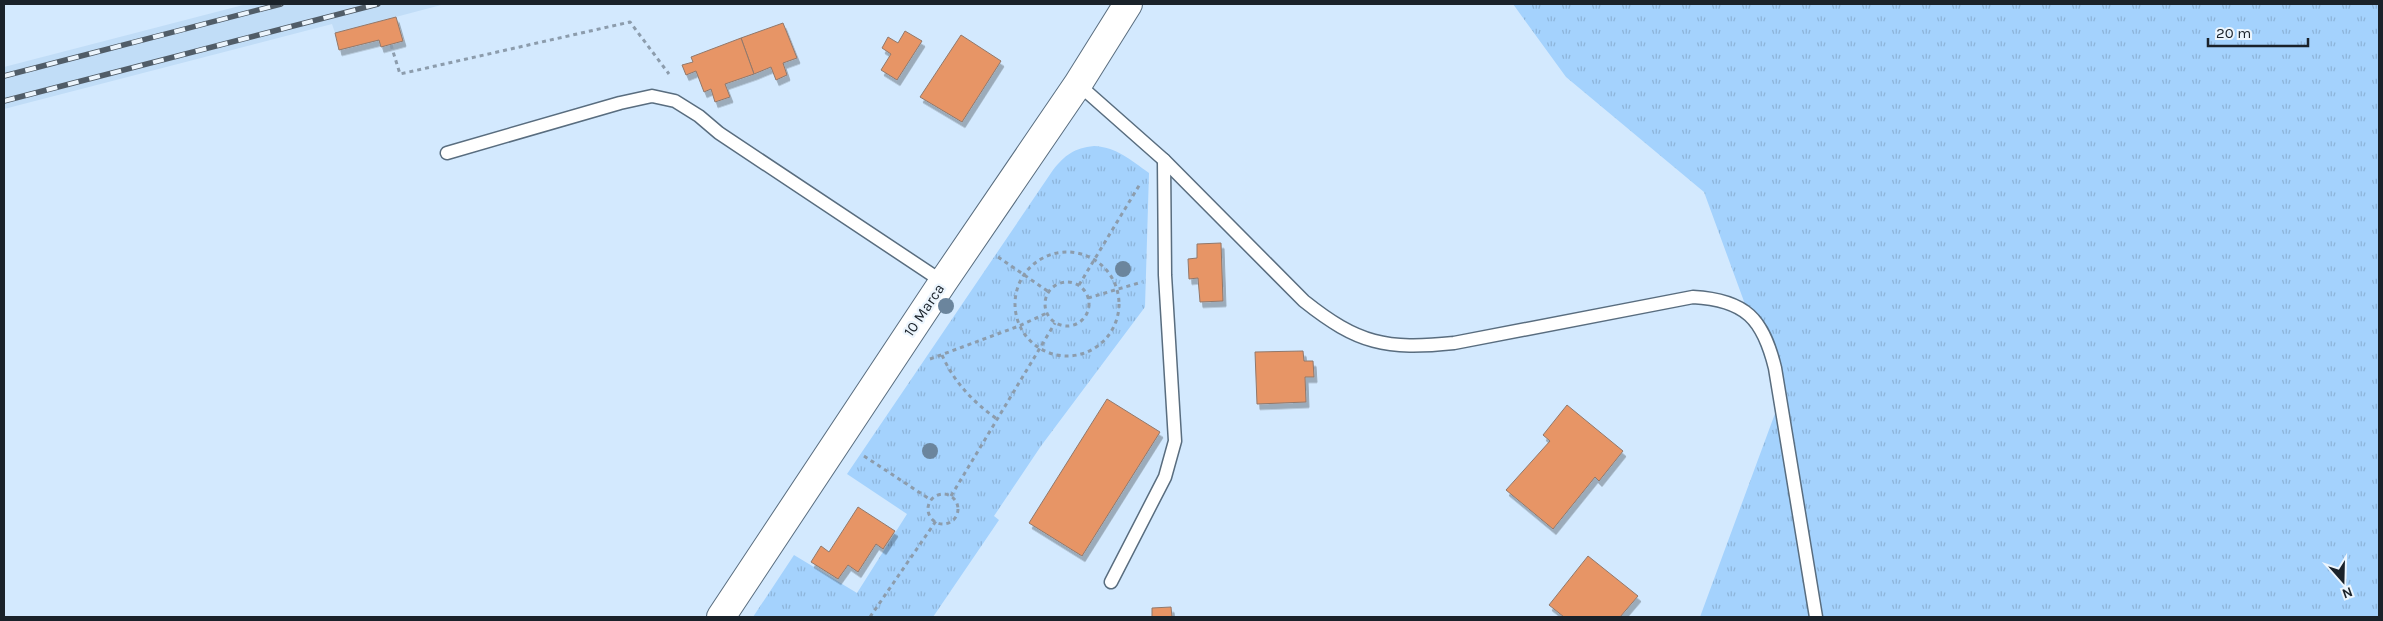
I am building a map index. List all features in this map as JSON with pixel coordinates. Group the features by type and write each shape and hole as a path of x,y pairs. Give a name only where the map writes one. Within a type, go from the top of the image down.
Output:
{"street":[{"name":"10 Marca","path":"721,617 943,282 1078,84 1128,4"}],"lane":[{"path":"1078,84 1164,160 1304,301 1328,320 1359,338 1389,346 1418,347 1454,343 1693,297 1714,298 1735,306 1752,316 1768,342 1775,368 1816,617"},
{"path":"447,153 620,103 652,96 675,101 699,116 719,133 943,282"},
{"path":"1111,582 1165,477 1175,441 1165,275 1164,160"}],"path":[{"path":"391,44 400,74 630,22 683,92 675,101"},
{"path":"1078,286 1093,258 1144,177"},
{"path":"1060,252 1083,254 1093,258 1108,271 1117,289 1118,314 1108,337 1088,352 1064,356 1040,349 1031,343 1019,326 1014,305 1015,294 1023,275 1039,259 1060,252"},
{"path":"996,256 1049,292"},
{"path":"1088,298 1145,281"},
{"path":"1072,283 1078,286 1088,298 1089,305 1083,319 1070,326 1055,323 1045,306 1049,292 1059,284 1072,283"},
{"path":"927,361 1019,326 1047,312"},
{"path":"951,496 1055,323"},
{"path":"942,355 962,388 997,419"},
{"path":"862,456 932,500"},
{"path":"938,495 951,496 957,504 957,514 950,521 941,523 936,521 929,511 932,500 938,495"},
{"path":"870,617 936,521"}],"shaded area":[{"path":"247,4 445,4 335,33 332,24 4,109 4,67"}],"green space":[{"path":"1513,4 2379,4 2379,617 1700,617 1780,400 1704,192 1566,77"},
{"path":"1094,146 1116,152 1149,173 1145,307 1041,446 994,516 999,520 933,617 753,617 794,555 857,593 907,514 847,474 1053,170 1070,153 1081,148"}],"building":[{"path":"396,17 403,41 381,47 379,40 339,50 335,33"},
{"path":"783,23 797,58 783,63 787,75 776,80 771,67 754,74 741,38"},
{"path":"905,31 922,41 897,80 881,70 891,54 882,48 888,37 898,43"},
{"path":"961,35 1001,61 962,122 920,97"},
{"path":"741,38 754,74 725,84 730,97 715,102 711,89 704,92 696,71 686,75 682,65 693,62 691,57"},
{"path":"1221,243 1223,301 1200,302 1198,278 1189,279 1188,259 1197,258 1197,244"},
{"path":"1303,351 1304,361 1313,361 1314,377 1305,377 1306,402 1257,404 1255,352"},
{"path":"1107,399 1160,432 1082,556 1029,523"},
{"path":"1567,405 1623,451 1599,481 1595,477 1553,529 1506,490 1550,441 1543,435"},
{"path":"858,507 895,531 883,549 876,544 858,572 848,565 838,579 811,562 821,546 829,552"},
{"path":"1588,556 1638,596 1620,617 1564,617 1549,605"},
{"path":"1171,607 1172,617 1152,617 1152,608"}],"railway":[{"path":"4,76 281,4"},
{"path":"4,101 378,4"}]}
